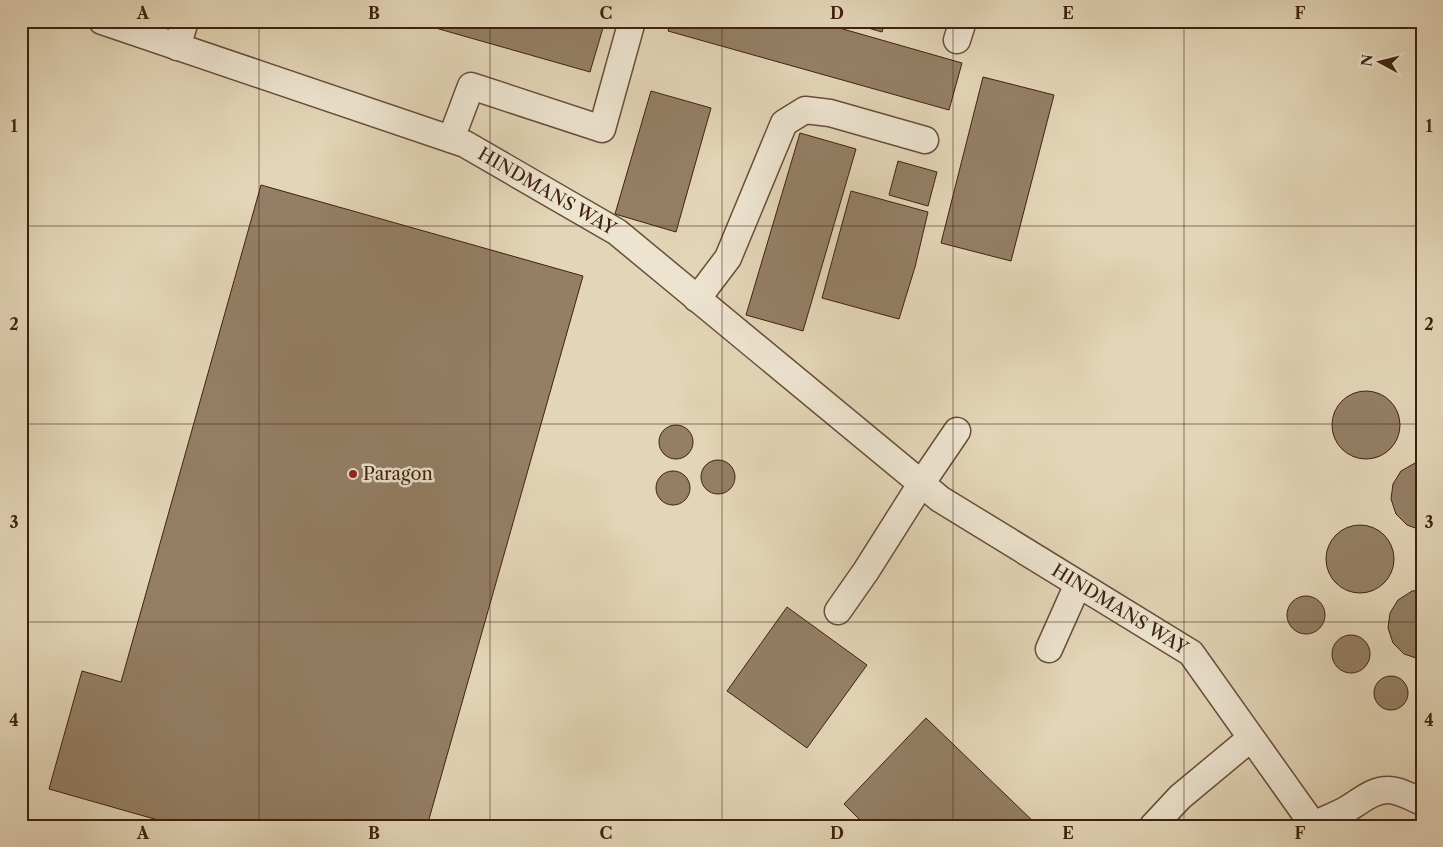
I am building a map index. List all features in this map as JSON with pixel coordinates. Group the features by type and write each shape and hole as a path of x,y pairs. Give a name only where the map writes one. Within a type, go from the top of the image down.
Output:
{"street":[{"name":"HINDMANS WAY","path":"102,21 465,144 616,232 940,499 1191,653 1313,825"},
{"path":"177,47 185,21"},
{"path":"451,139 471,86 602,129 632,21"},
{"path":"697,299 728,258 784,123 805,110 830,113 925,140"},
{"path":"838,611 958,431"},
{"path":"1049,649 1078,584"},
{"path":"1153,826 1180,796 1251,738"},
{"path":"1313,825 1350,808 1360,800 1380,791 1390,790 1399,792 1422,802"}],"building":[{"path":"411,21 605,21 590,72"},
{"path":"671,21 815,21 962,63 949,110 668,31"},
{"path":"844,21 885,21 882,32"},
{"path":"983,77 1054,95 1011,261 941,243"},
{"path":"651,91 711,108 676,232 615,214"},
{"path":"800,133 856,149 803,331 746,315"},
{"path":"898,161 937,172 928,206 889,195"},
{"name":"Paragon","path":"261,185 583,276 427,826 179,826 49,789 82,671 121,682"},
{"path":"851,191 928,212 915,267 899,319 822,298"},
{"path":"1359,391 1373,391 1385,396 1395,406 1400,418 1400,432 1395,444 1385,454 1373,459 1359,459 1347,454 1337,444 1332,432 1332,418 1337,406 1347,396"},
{"path":"676,425 683,426 688,430 692,435 692,449 688,454 683,458 676,459 669,458 664,454 660,449 659,442 660,435 664,430 669,426"},
{"path":"718,460 725,461 730,465 734,470 734,484 730,489 725,493 718,494 711,493 706,489 702,484 701,477 702,470 706,465 711,461"},
{"path":"1422,462 1421,530 1407,525 1396,514 1391,499 1393,484 1401,471 1415,463"},
{"path":"673,471 680,472 685,476 689,481 689,495 685,500 680,504 673,505 666,504 661,500 657,495 656,488 657,481 661,476 666,472"},
{"path":"1353,525 1367,525 1379,530 1389,540 1394,552 1394,566 1389,578 1379,588 1367,593 1353,593 1341,588 1331,578 1326,566 1326,552 1331,540 1341,530"},
{"path":"1422,590 1422,659 1419,659 1404,654 1393,643 1388,628 1390,613 1398,600 1412,591"},
{"path":"1306,596 1313,597 1319,602 1324,608 1324,622 1319,628 1313,633 1306,634 1299,633 1293,628 1288,622 1287,615 1288,608 1293,602 1299,597"},
{"path":"787,607 867,665 807,748 727,691"},
{"path":"1351,635 1365,640 1370,654 1365,668 1351,673 1337,668 1332,654 1337,640"},
{"path":"1391,676 1403,681 1408,693 1403,705 1391,710 1379,705 1374,693 1379,681"},
{"path":"926,718 1038,826 866,826 844,804"}],"place":[{"name":"Paragon","path":"353,474"}]}
